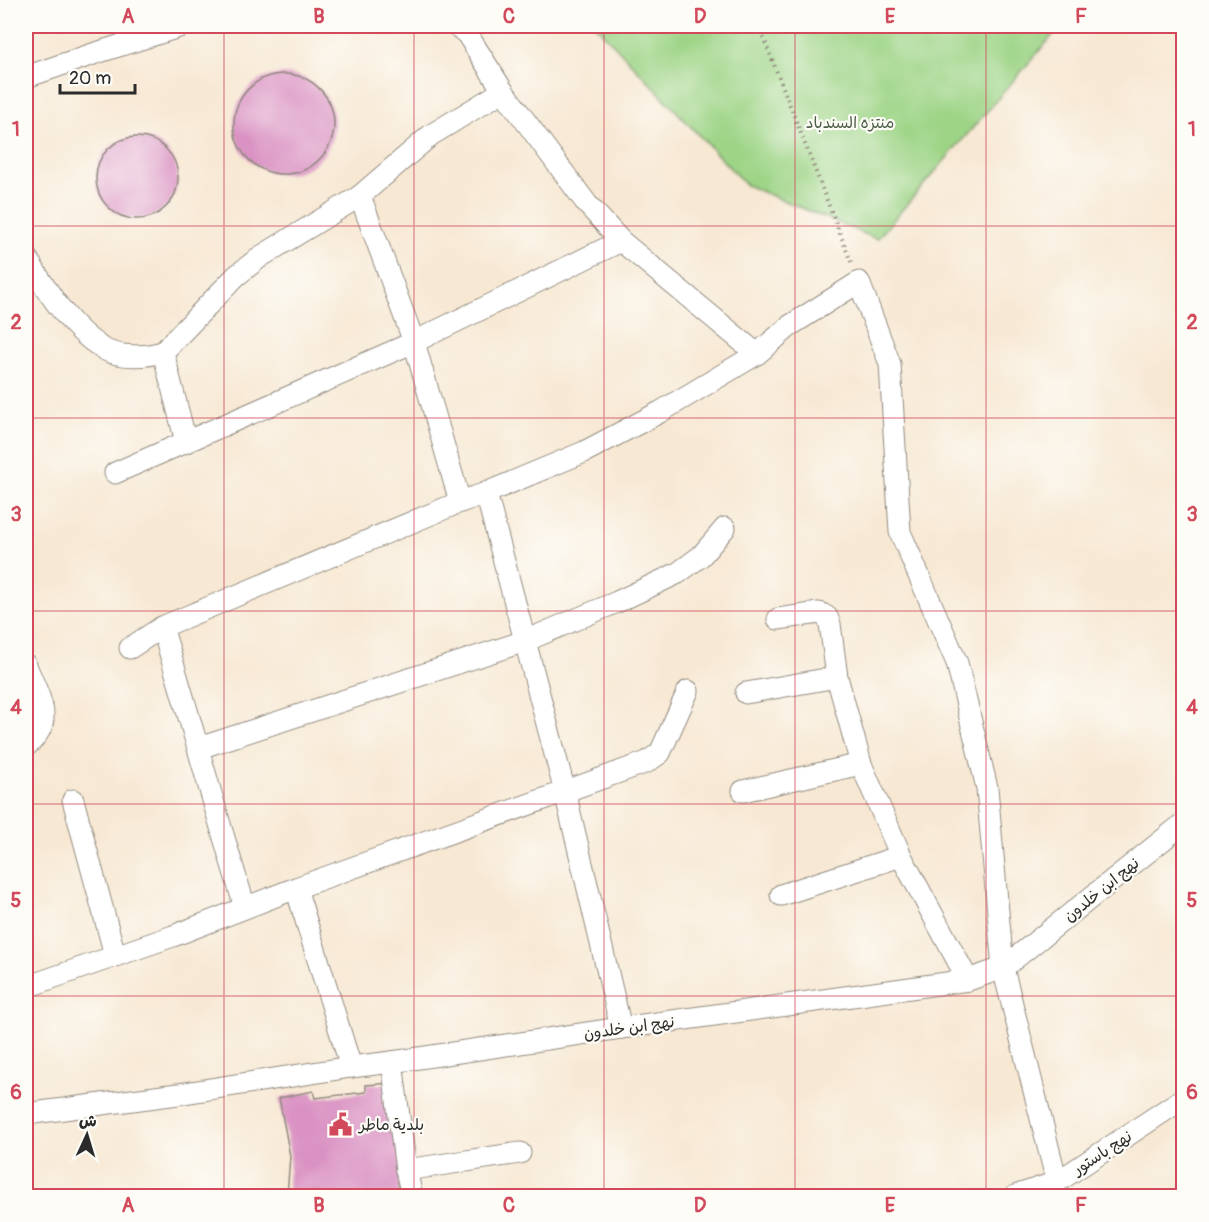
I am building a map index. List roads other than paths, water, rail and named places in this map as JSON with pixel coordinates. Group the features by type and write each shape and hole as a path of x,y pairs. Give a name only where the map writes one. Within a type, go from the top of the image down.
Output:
{"street":[{"path":"26,77 182,26"},
{"path":"457,26 467,34 503,91 587,204 621,241 757,354"},
{"path":"26,257 59,308 81,332 103,349 135,356 150,356 163,352 236,276 261,257 360,196 431,135 503,91"},
{"path":"360,196 414,342 460,502"},
{"path":"115,472 414,342 621,241"},
{"path":"130,648 162,627 584,452 660,412 757,354 791,326 859,282 890,364 900,532 957,663 987,788 1003,968 1057,1182"},
{"path":"163,352 186,442"},
{"path":"486,493 565,792 621,1028"},
{"path":"199,748 525,640 617,602 678,573 701,556 725,528"},
{"path":"778,619 819,613 827,617 832,636 837,677 861,764 901,856 968,980"},
{"path":"162,627 245,908"},
{"path":"26,665 42,707 43,720 35,737 26,746"},
{"path":"746,693 837,677"},
{"path":"26,987 173,936 296,888 647,762 660,753 688,691"},
{"path":"742,791 861,764"},
{"path":"73,800 115,955"},
{"name":"نهج ابن خلدون","path":"26,1114 968,980 1003,968 1184,823"},
{"path":"781,895 901,856"},
{"path":"296,888 351,1067"},
{"path":"392,1062 406,1170 412,1197"},
{"name":"نهج باستور","path":"1015,1197 1057,1182 1184,1098"},
{"path":"1157,1116 1184,1119"},
{"path":"406,1170 520,1153"}],"place":[{"name":"بلدية ماطر","path":"341,1124"}],"park label":[{"name":"منتزه السندباد","path":"850,122"}]}
